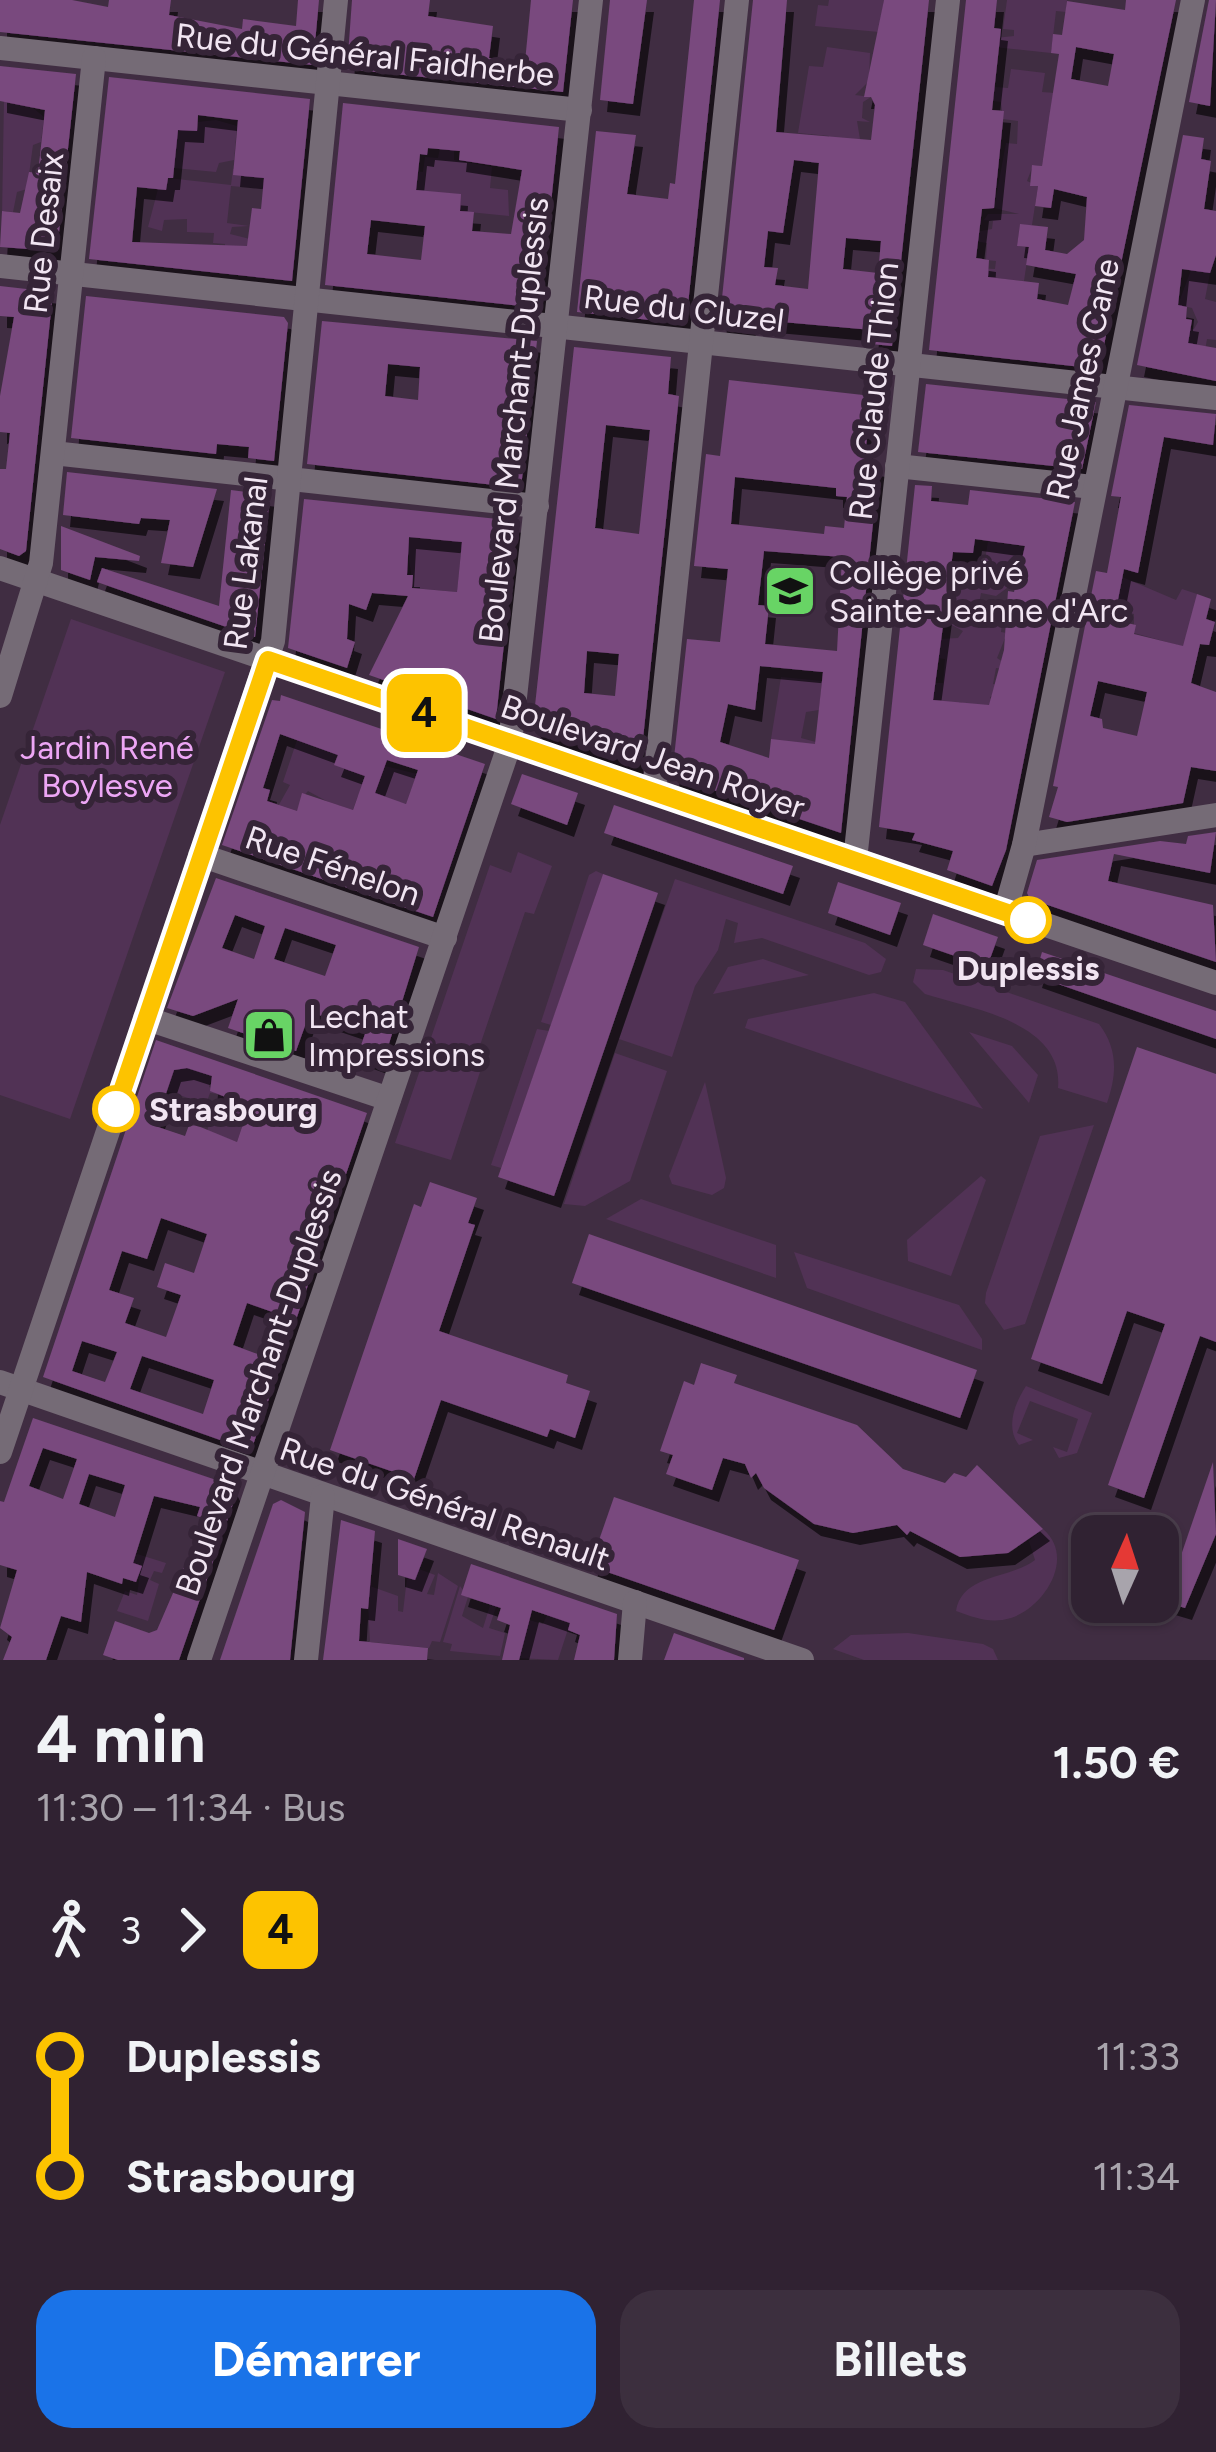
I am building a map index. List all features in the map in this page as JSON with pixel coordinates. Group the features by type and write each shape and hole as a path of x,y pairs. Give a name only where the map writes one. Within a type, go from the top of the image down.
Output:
{"street":[{"name":"Rue Lakanal","path":"0,1452 10,1386 146,1018 268,660 336,0"},
{"name":"Boulevard Marchant-Duplessis","path":"199,1660 510,743 591,0"},
{"path":"654,792 737,0"},
{"name":"Rue Claude Thion","path":"855,860 948,0"},
{"name":"Rue James Cane","path":"1005,912 1024,845 1193,0"},
{"name":"Rue du Général Faidherbe","path":"0,48 580,110"},
{"name":"Rue Desaix","path":"0,695 38,581 94,58"},
{"name":"Rue du Cluzel","path":"0,266 1216,398"},
{"path":"53,453 537,506"},
{"path":"897,466 1093,487"},
{"name":"Boulevard Jean Royer","path":"0,568 1216,983"},
{"path":"1024,845 1216,815"},
{"name":"Rue Fénelon","path":"200,856 445,938"},
{"path":"146,1018 389,1099"},
{"name":"Rue du Général Renault","path":"10,1386 802,1660"},
{"path":"306,1660 323,1496"},
{"path":"630,1660 634,1602"}],"green space":[{"path":"829,0 884,0 879,32 815,26 818,5 828,6"},
{"path":"1007,0 1067,0 1066,12 1056,11 1051,53 994,47 995,38 1014,36 1014,30 1003,29"},
{"path":"827,47 870,53 869,81 855,95 871,97 863,102 862,118 870,122 857,121 860,139 827,159 829,136 798,133 809,66 823,67"},
{"path":"1011,69 1045,73 1042,92 1068,94 1064,121 1049,119 1042,166 1033,165 1027,181 1038,186 1032,225 1020,225 1017,246 1029,247 1024,281 976,276 978,268 995,269 996,261 986,260 987,243 974,241 975,232 992,229 993,221 984,220 988,214 1019,214 994,208 1006,143 1017,144 1018,121 1003,119 1001,102 993,101 995,87 1008,88"},
{"path":"4,98 34,101 33,108 44,117 41,142 33,145 27,189 17,192 13,212 3,211 2,217"},
{"path":"216,120 237,126 234,160 219,163 216,172 174,168 178,129 196,131 198,122"},
{"path":"440,148 454,150 454,160 492,167 490,188 508,190 509,216 459,211 460,194 416,193 383,167 423,172 425,157 438,158"},
{"path":"233,169 263,172 263,189 231,186 227,223 249,226 232,227 230,234 254,240 254,245 224,257 225,244 213,243 214,233 187,232 187,219 164,220 162,231 148,227 158,189 166,190 168,178 231,185"},
{"path":"1191,270 1210,273 1205,299 1216,302 1216,340 1207,339 1203,363 1172,326 1194,329 1198,322 1192,308 1178,305"},
{"path":"406,537 462,542 457,592 413,588"},
{"path":"988,541 1025,547 1011,585 996,596 981,593 979,604 941,600 952,564 984,567"},
{"path":"1122,577 1176,600 1182,589 1197,594 1192,649 1134,633 1134,614 1116,609"},
{"path":"978,610 1010,616 1009,623 1002,623 1001,632 1007,633 997,658 1017,671 996,668 993,684 1007,687 990,697 995,711 959,702 956,721 930,699 935,683 943,683 945,659 937,658 939,639 958,638 963,631 939,618 976,622"},
{"name":"Jardin René Boylesve","path":"71,619 225,672 70,1119 0,1095 0,825"},
{"path":"781,677 822,681 819,710 806,712 801,738 827,745 825,770 771,739"},
{"path":"297,740 370,759 365,779 370,782 377,764 417,774 406,804 400,802 397,809 404,812 401,821 389,818 381,828 383,820 371,804 376,789 370,787 366,798 358,796 350,817 338,805 335,812 327,810 330,803 308,791 301,799 306,802 301,817 276,810 290,785 283,782"},
{"path":"518,852 552,866 534,914 525,912 472,1069 480,1072 451,1160 395,1143 490,865 511,873"},
{"path":"603,874 551,1025 541,1022 589,875"},
{"path":"675,879 865,943 886,959 881,972 869,975 762,938 734,943 738,923 726,919 718,950 695,986 672,1057 619,1039"},
{"path":"763,959 809,975 713,994 728,967"},
{"path":"916,969 943,970 1099,1024 1114,1062 1107,1103 1058,1088 1056,1066 1031,1033 989,1013 925,994 913,982"},
{"path":"874,993 905,1002 983,1109 745,1028 748,1019"},
{"path":"537,1029 549,1031 501,1168 491,1165"},
{"path":"969,1032 1012,1046 1038,1075 1029,1103"},
{"path":"615,1053 667,1071 630,1181 585,1206 564,1204"},
{"path":"176,1064 212,1076 209,1087 250,1104 237,1142 207,1131 219,1094 210,1093 206,1104 167,1091"},
{"path":"705,1082 726,1178 724,1188 712,1195 672,1184 669,1176"},
{"path":"1094,1125 1025,1324 1004,1330 985,1303 986,1293 1040,1136"},
{"path":"981,1176 986,1180 951,1276 908,1261 907,1240"},
{"path":"641,1199 776,1245 776,1278 606,1219"},
{"path":"794,1252 959,1305 982,1339 982,1350 807,1288"},
{"path":"1026,1386 1092,1413 1077,1453 1059,1458 1053,1447 1067,1452 1078,1419 1030,1401 1017,1433 1033,1440 1019,1445 1012,1423"},
{"path":"1043,1529 1057,1553 1056,1567 1035,1603 1011,1618 997,1620 956,1611 967,1590 1035,1560 1029,1541"},
{"path":"137,1554 166,1563 162,1573 154,1571 150,1580 159,1584 148,1621 117,1611 125,1591 137,1595 141,1567 130,1562"},
{"path":"419,1569 435,1575 427,1594 434,1595 438,1573 458,1586 440,1642 432,1641 429,1648 371,1642 350,1660 370,1641 367,1585 398,1596 398,1611 403,1612 407,1578 415,1580"},
{"path":"460,1586 468,1597 462,1616 483,1628 492,1599 498,1601 489,1628 505,1633 500,1656 450,1651 452,1644 443,1642"},
{"path":"547,1615 570,1623 558,1660 517,1658 529,1620 543,1624"},
{"path":"908,1633 983,1644 993,1649 998,1660 864,1660 833,1649 851,1635"}],"building":[{"path":"0,0 72,0 108,7 109,0 171,0 169,15 242,29 243,19 296,26 298,0 319,0 313,65 0,32"},
{"path":"352,0 430,0 428,16 493,26 489,58 525,62 531,0 573,0 563,92 347,69"},
{"path":"610,0 647,0 633,104 600,100"},
{"path":"694,0 720,0 686,324 577,312 596,131 636,135 627,194 668,199 670,183 675,184"},
{"path":"753,0 787,0 776,132 871,140 875,105 871,97 864,97 884,0 929,0 892,346 871,344 872,330 749,319 748,331 719,327","holes":["794,160 819,163 808,289 775,285 778,268 764,267 768,231 783,233","846,238 881,241 878,273 843,269"]},
{"path":"966,0 997,0 994,28 1001,29 992,110 1004,111 994,208 982,209 976,258 989,260 988,277 1039,283 1037,299 1068,305 1076,274 1026,265 1029,247 1017,246 1020,224 1048,227 1045,250 1067,254 1084,240 1087,197 1054,189 1051,208 1035,206 1038,186 1030,186 1032,165 1042,166 1059,54 1051,53 1053,34 1062,35 1067,1 1125,10 1126,0 1176,0 1099,369 929,350","holes":["1076,47 1114,54 1108,86 1071,79"]},
{"path":"1209,0 1216,0 1210,106 1189,102"},
{"path":"0,66 76,74 57,251 0,247 2,211 20,213 29,172 38,173 45,110 0,101"},
{"path":"109,77 310,99 292,281 89,259","holes":["198,115 238,120 233,175 264,178 261,209 252,208 247,246 132,242 137,187 166,190 168,178 173,178 178,130 197,131"]},
{"path":"343,103 559,127 540,308 325,285","holes":["428,148 460,151 459,160 522,170 511,234 472,231 474,212 460,211 461,194 416,190 420,154 427,155","371,220 425,226 421,260 367,254"]},
{"path":"1183,135 1204,138 1201,159 1211,161 1204,209 1216,211 1216,255 1210,273 1182,269 1178,305 1187,307 1186,319 1192,320 1188,343 1216,348 1216,381 1137,365"},
{"path":"0,286 53,292 26,551 19,556 0,549 0,469 6,469 10,433 0,432 0,396 14,317 0,316"},
{"path":"86,296 284,317 288,323 274,461 248,458 249,447 217,444 216,454 71,438"},
{"path":"322,321 537,341 521,488 307,464","holes":["388,364 420,367 418,400 385,396"]},
{"path":"574,347 671,357 668,394 679,396 643,739 638,738 636,764 538,731 533,724","holes":["606,425 650,430 639,534 595,528","587,651 619,654 615,696 584,693"]},
{"path":"729,380 872,396 864,463 879,465 841,833 672,776 687,639 720,642 728,569 694,566 706,454 720,456","holes":["735,477 836,488 836,496 847,497 844,528 825,526 824,534 731,524","764,551 842,557 837,651 765,644 769,606 758,605","760,666 823,672 815,744 771,739 769,758 720,742 728,704 755,710"]},
{"path":"926,384 1096,402 1082,469 918,452"},
{"path":"1129,405 1216,414 1213,445 1164,437 1138,573 1124,569 1114,620 1136,625 1134,634 1183,646 1197,594 1211,599 1206,619 1215,622 1209,645 1200,644 1191,683 1216,692 1216,771 1191,767 1183,803 1067,822 1049,817 1058,787 1053,786 1096,571 1107,573 1121,497 1111,496","holes":["1098,681 1147,692 1137,736 1103,728 1102,719 1090,716"]},
{"path":"67,472 217,489 193,567 161,563 170,520 141,518 139,524 63,515"},
{"path":"915,485 932,486 931,501 968,505 970,490 1075,502 1006,850 992,886 947,870 953,851 912,840 915,833 879,827","holes":["975,539 1025,546 1014,592 1008,591 1004,650 989,705 933,700 953,552 973,553"]},
{"path":"231,490 270,495 255,637 97,582 102,568 219,606"},
{"path":"304,499 517,521 496,719 369,675 408,596 372,593 366,610 349,604 347,639 355,642 347,668 288,648","holes":["409,537 462,542 457,592 412,588 413,575 407,575"]},
{"path":"61,526 140,556 139,561 95,557 90,580 61,570"},
{"path":"281,695 485,764 433,917 222,845 272,700 280,701","holes":["280,734 338,755 334,765 365,776 353,810 302,793 297,811 267,801 270,790 263,788","387,760 418,770 406,804 375,793"]},
{"path":"522,774 578,793 567,825 511,804"},
{"path":"614,805 793,866 783,894 604,833"},
{"path":"1216,832 1210,873 1114,854 1108,881 1213,905 1216,962 1030,899 1027,893 1037,860 1160,841 1186,844 1188,836"},
{"path":"603,874 658,893 554,1196 498,1177"},
{"path":"216,878 419,947 383,1063 358,1054 366,1031 310,1012 296,1051 228,1028 238,999 193,1016 167,1008","holes":["235,915 265,926 254,959 222,948","285,928 336,945 325,976 274,959"]},
{"path":"838,882 901,903 890,935 828,913"},
{"path":"933,914 998,937 987,967 923,945"},
{"path":"1042,952 1216,1011 1216,1039 1035,976"},
{"path":"156,1040 367,1113 251,1451 43,1377","holes":["187,1068 212,1076 210,1091 249,1106 237,1142 198,1126 189,1125 185,1136 155,1126 174,1070","161,1218 207,1234 194,1273 165,1263 157,1287 181,1295 166,1337 125,1323 134,1298 109,1290 122,1251 147,1259","247,1303 278,1314 263,1356 233,1345","82,1341 117,1352 105,1382 72,1371","142,1356 214,1380 203,1414 130,1389"]},
{"path":"1137,1047 1216,1074 1216,1342 1200,1336 1144,1498 1108,1485 1165,1324 1127,1311 1102,1384 1031,1359"},
{"path":"430,1182 477,1198 468,1223 475,1225 439,1331 568,1375 566,1383 590,1391 575,1438 550,1429 547,1437 441,1400 414,1479 330,1450 414,1204 421,1207"},
{"path":"589,1234 977,1370 960,1418 572,1283"},
{"path":"701,1363 737,1375 734,1383 857,1425 903,1469 945,1483 954,1473 966,1477 977,1465 1043,1529 1008,1553 960,1557 910,1531 907,1535 897,1525 853,1533 814,1524 764,1488 756,1473 751,1478 745,1464 723,1458 712,1490 666,1474 673,1455 660,1451 684,1381 694,1385"},
{"path":"33,1418 231,1485 236,1495 179,1660 118,1660 103,1655 115,1621 149,1633 157,1630 205,1519 197,1516 200,1507 154,1496 133,1563 142,1566 136,1582 123,1578 122,1584 87,1572 81,1622 61,1616 46,1660 3,1660 12,1637 0,1628 17,1570 0,1565 0,1501 4,1502","holes":["43,1448 77,1459 63,1499 29,1486","89,1474 125,1485 115,1517 79,1504"]},
{"path":"1213,1462 1216,1534 1185,1608 1179,1606 1179,1561"},
{"path":"614,1497 799,1560 774,1630 590,1566"},
{"path":"281,1500 305,1512 290,1660 220,1660 273,1504"},
{"path":"341,1520 375,1531 368,1609 361,1608 359,1641 428,1648 427,1660 323,1660"},
{"path":"398,1539 427,1549 415,1580 398,1575"},
{"path":"471,1564 617,1614 614,1660 574,1660 580,1635 568,1630 570,1623 532,1610 519,1660 502,1660 510,1625 497,1620 501,1608 461,1595"},
{"path":"674,1633 744,1658 744,1660 664,1660"}],"bus line":[{"name":"4","path":"116,1109 268,660 1028,920"}],"place":[{"name":"Collège privé Sainte-Jeanne d'Arc","path":"790,591"},
{"name":"Duplessis","path":"1028,920"},
{"name":"Lechat Impressions","path":"269,1035"},
{"name":"Strasbourg","path":"116,1109"}]}
